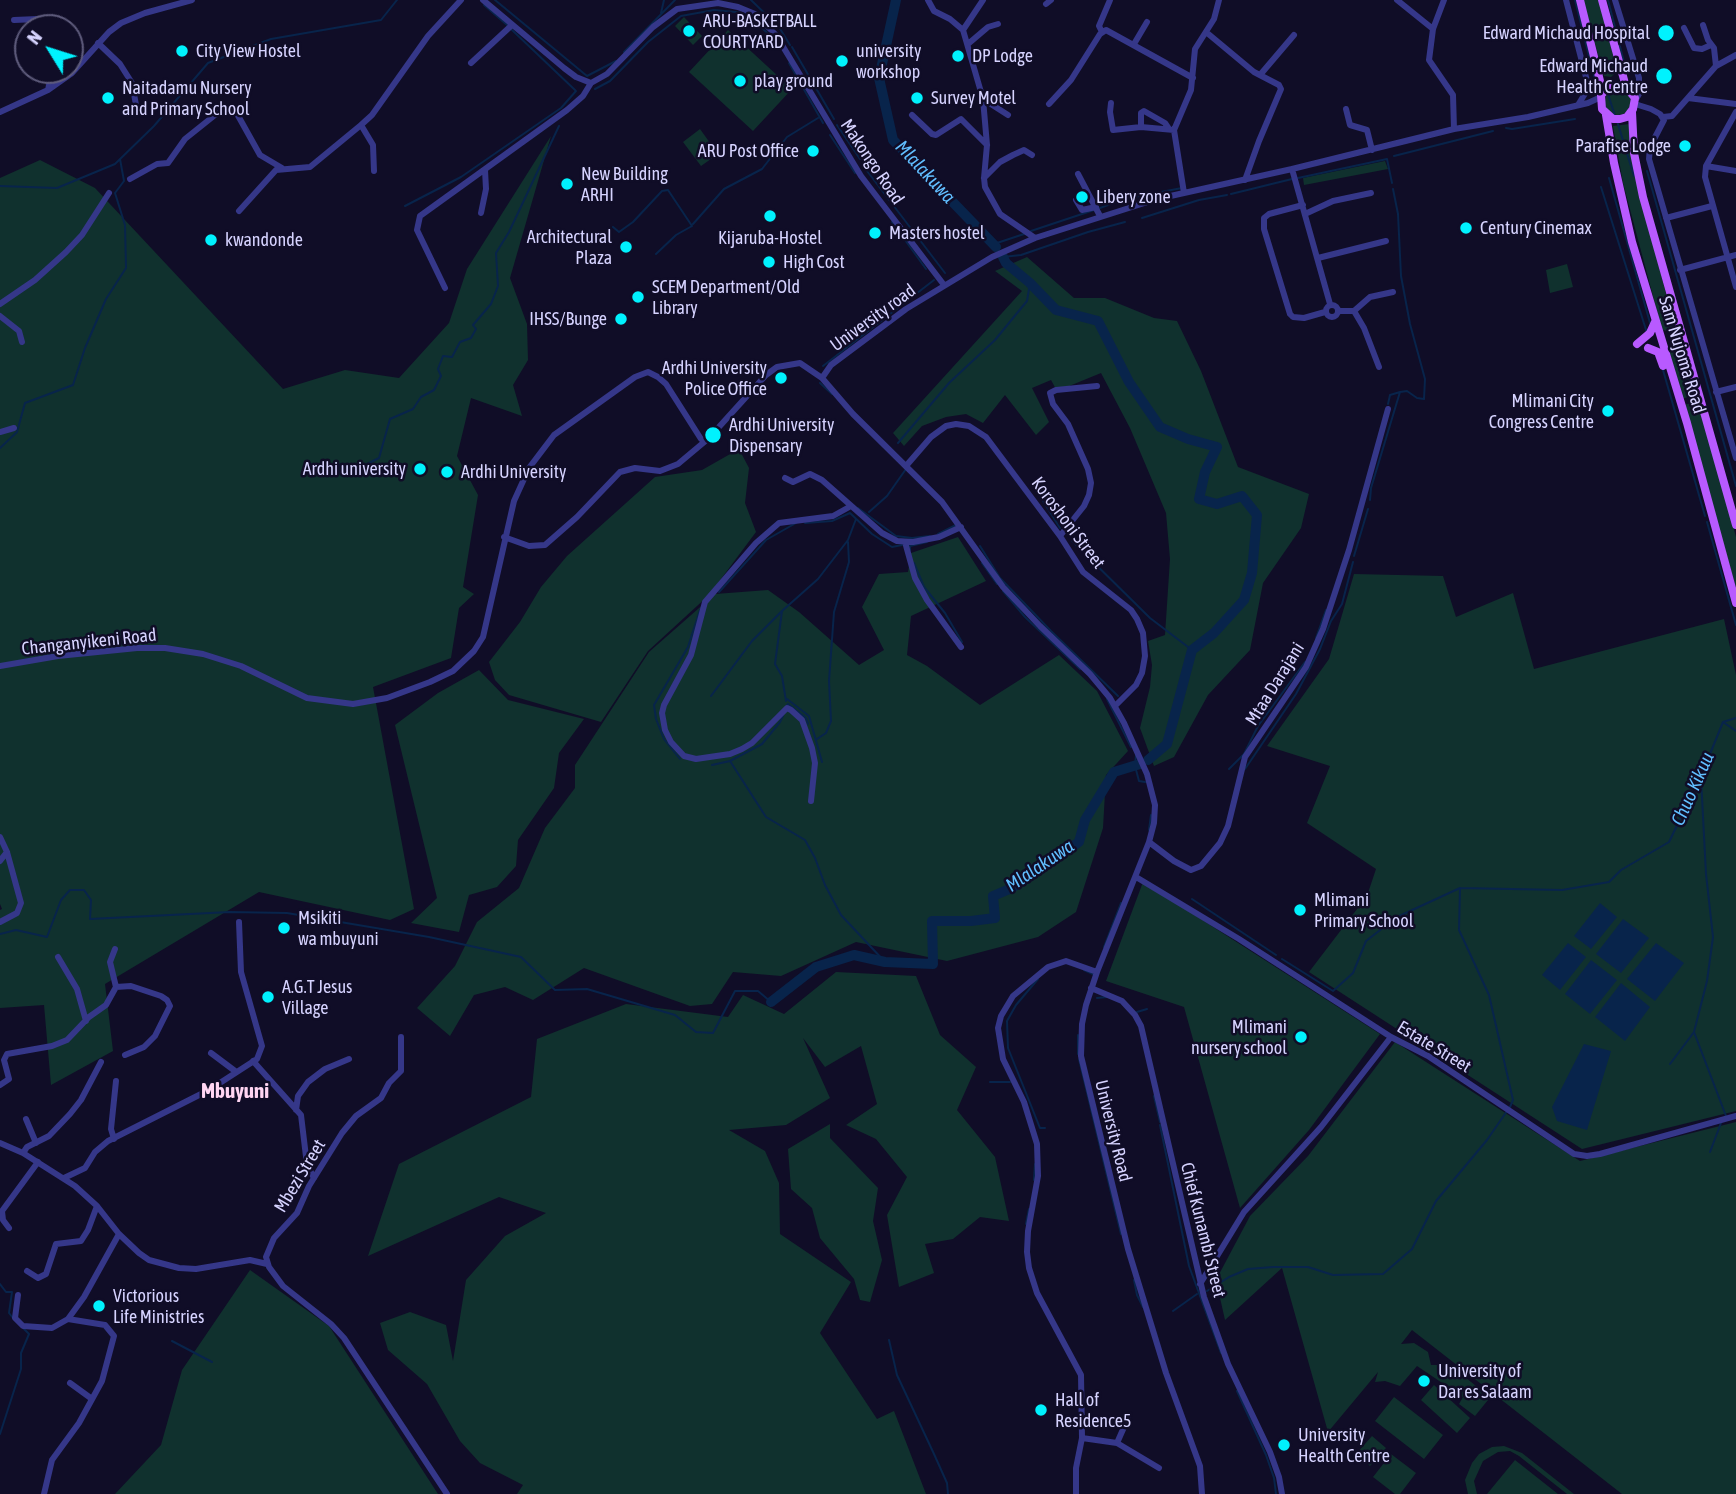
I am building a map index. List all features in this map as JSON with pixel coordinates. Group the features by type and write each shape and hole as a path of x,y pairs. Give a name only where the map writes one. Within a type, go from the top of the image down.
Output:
{"main road":[{"path":"1580,0 1602,95 1601,106 1605,113 1620,119 1634,106 1602,0"},
{"path":"1602,95 1610,86 1628,88"},
{"name":"Sam Nujoma Road","path":"1634,106 1634,153 1643,197 1736,525"},
{"name":"Sam Nujoma Road","path":"1605,113 1626,217 1736,603"},
{"path":"1637,344 1650,333 1655,321"},
{"path":"1648,348 1657,352 1686,424"}],"street":[{"path":"0,112 48,90 72,73 98,43 121,23 145,13 192,0"},
{"path":"239,211 275,170 310,167 361,125 372,114 428,36 461,0"},
{"path":"483,0 570,73 591,83"},
{"path":"928,0 934,11 963,30 968,44 983,99 987,145 985,187 996,209 1035,238"},
{"path":"963,30 984,0"},
{"path":"1102,32 1099,26 1110,0"},
{"path":"1172,130 1186,103 1193,78 1195,49 1214,19 1219,0"},
{"path":"1396,0 1433,29"},
{"path":"1444,0 1433,29 1429,60 1453,94 1454,130"},
{"path":"1566,0 1587,81 1586,92 1578,104"},
{"path":"1615,0 1640,85 1634,106 1651,109 1663,117 1672,116 1716,66 1736,55"},
{"name":"Makongo Road","path":"445,288 417,230 417,220 423,213 567,110 583,96 591,83 607,74 653,27 677,9 718,3 755,14 776,35 861,176 944,285"},
{"path":"1134,44 1147,22"},
{"path":"968,44 988,27 998,24"},
{"path":"471,63 512,25"},
{"path":"1703,25 1714,48 1716,66"},
{"path":"1684,28 1695,48 1702,49 1711,45"},
{"path":"1049,104 1071,80 1102,32 1108,30 1193,78"},
{"path":"1206,32 1281,89 1245,180"},
{"path":"1260,75 1294,35"},
{"path":"98,43 120,64 132,83 136,105"},
{"path":"1628,88 1637,79 1635,69"},
{"path":"48,90 49,84"},
{"name":"University road","path":"822,378 826,370 839,359 944,285 995,255 1035,238 1100,216 1184,193 1454,130 1497,124 1588,103 1602,95"},
{"path":"1688,98 1736,104"},
{"path":"983,99 1008,115"},
{"path":"1111,103 1113,130 1141,127 1172,130"},
{"path":"1588,103 1605,113"},
{"path":"1346,108 1350,125 1367,130 1372,150"},
{"path":"130,179 157,163 168,163 185,139 215,115 227,110 236,112 260,155 284,169"},
{"path":"1141,127 1141,113 1144,111 1172,130 1184,193"},
{"path":"1736,112 1706,166 1704,177 1722,230 1736,288"},
{"path":"912,116 936,135 961,120 965,121 987,145"},
{"path":"1663,117 1664,124 1655,137 1649,155 1736,458"},
{"path":"361,125 373,145 374,171"},
{"path":"984,178 999,163 1013,155 1024,150 1032,155"},
{"path":"1706,166 1736,171"},
{"path":"1292,169 1330,304"},
{"path":"481,213 486,189 485,170"},
{"path":"1078,173 1100,216"},
{"path":"0,304 35,280 66,252 82,235 109,193"},
{"path":"1306,214 1333,201 1371,193"},
{"path":"1076,200 1082,210 1096,207"},
{"path":"1303,205 1269,214 1264,218 1264,229 1290,314 1304,318 1325,312"},
{"path":"1666,218 1712,206"},
{"path":"1318,258 1386,241"},
{"path":"1680,270 1736,255"},
{"path":"1338,311 1354,312 1370,297 1393,292"},
{"path":"1325,312 1330,304"},
{"path":"1330,304 1336,306 1338,311"},
{"path":"1325,312 1331,317 1338,311"},
{"path":"1354,312 1364,328 1379,368"},
{"path":"0,316 19,331 22,342"},
{"name":"University Road","path":"705,440 766,375 777,367 800,363 822,378 853,414 942,502 1003,587 1090,674 1115,706 1138,752 1155,806 1149,842 1091,988 1082,1024 1082,1066 1128,1249 1166,1373 1200,1466 1202,1494"},
{"name":"Changanyikeni Road","path":"0,666 58,656 165,648 203,654 241,666 307,698 352,704 387,698 453,671 483,637 504,537 518,488 548,442 568,424 641,373 648,372 658,377 701,439 705,440"},
{"path":"1060,536 1084,506 1090,483 1088,468 1068,424 1053,404 1050,393 1097,386"},
{"path":"1716,393 1736,387"},
{"name":"Mtaa Darajani","path":"1149,842 1191,870 1201,866 1220,843 1228,826 1245,757 1306,667 1323,629 1349,550 1388,409"},
{"name":"Koroshoni Street","path":"906,466 931,437 946,426 969,426 980,432 993,445 1083,572 1131,610 1143,633 1145,656 1142,673 1136,685 1115,706"},
{"path":"0,432 14,428"},
{"path":"504,537 529,547 545,545 577,517 620,472 635,467 660,471 670,468 686,459 705,440"},
{"path":"785,478 793,482 806,475 814,475 836,490 890,538 905,542 939,537 961,527"},
{"path":"811,801 815,763 813,748 802,720 791,710 787,708 752,743 730,754 696,759 684,756 671,742 665,730 662,713 691,655 705,602 756,543 779,523 833,516 851,506"},
{"path":"905,542 915,578 926,600 961,647"},
{"path":"0,837 7,852 21,903 17,913 0,922"},
{"path":"0,860 7,852"},
{"name":"Estate Street","path":"1136,877 1239,939 1391,1037 1428,1056 1574,1154 1600,1154 1736,1116"},
{"path":"64,1178 85,1168 95,1152 114,1139 209,1090 257,1059 262,1046 241,972 239,922"},
{"path":"0,1085 9,1079 4,1060 7,1054 56,1045 73,1036 106,1005 116,987 110,962 115,948"},
{"path":"58,957 77,989 86,1021"},
{"path":"1076,1494 1076,1468 1082,1438 1081,1375 1037,1293 1029,1268 1027,1242 1037,1188 1037,1144 1024,1102 1003,1059 998,1028 1001,1016 1013,996 1048,967 1066,961 1097,972"},
{"path":"116,987 131,986 150,991 167,999 170,1006 155,1036 144,1047 125,1055"},
{"name":"Chief Kunambi Street","path":"1091,988 1122,1001 1135,1015 1140,1026 1200,1283 1228,1364 1270,1452 1282,1494"},
{"name":"Mbezi Street","path":"267,1264 266,1257 274,1238 297,1213 314,1178 350,1122 381,1098 389,1083 401,1070 401,1037"},
{"path":"1200,1283 1244,1212 1321,1127 1391,1037"},
{"path":"211,1053 235,1071"},
{"path":"296,1110 298,1096 308,1082 325,1069 349,1059"},
{"path":"253,1061 301,1115 308,1170 314,1178"},
{"path":"23,1153 27,1147 49,1136 75,1108 101,1062"},
{"path":"114,1139 111,1129 116,1081"},
{"path":"26,1119 36,1143"},
{"path":"0,1143 23,1153 75,1186 97,1206 119,1234 149,1260 179,1268 219,1267 250,1260 267,1264 283,1286 331,1324 344,1338 447,1494"},
{"path":"9,1228 3,1220 2,1210 38,1162"},
{"path":"27,1270 36,1277 46,1274 56,1244 80,1241 88,1230 97,1206"},
{"path":"18,1295 15,1318 23,1326 52,1328 68,1319 119,1234"},
{"path":"44,1494 52,1460 79,1423 102,1381 114,1336 105,1325 68,1319"},
{"path":"70,1383 92,1399"},
{"path":"1117,1443 1128,1418"},
{"path":"1082,1438 1117,1443 1159,1468"}],"green space":[{"path":"1583,0 1599,0 1617,71 1611,77 1604,76"},
{"name":"ARU-BASKETBALL COURTYARD","path":"684,17 702,36 693,45 675,26"},
{"name":"play ground","path":"728,30 792,89 753,131 689,72"},
{"path":"1618,89 1627,93 1631,102 1627,111 1618,115 1609,111 1605,102 1609,93"},
{"path":"1629,124 1637,181 1674,325 1670,331 1662,330 1623,183 1613,126"},
{"path":"700,129 718,154 701,166 683,142"},
{"path":"551,136 510,278 527,324 528,360 513,385 522,416 471,398 457,456 478,495 463,587 474,594 459,608 451,658 373,687 414,909 390,920 259,892 105,984 113,1051 51,1085 44,1005 0,1008 0,178 40,160 95,188 283,389 345,370 399,378 449,323 467,269"},
{"path":"1385,161 1388,169 1304,185 1303,178"},
{"path":"1027,257 1074,298 1105,298 1154,318 1177,321 1201,371 1238,467 1309,494 1301,528 1263,583 1250,650 1208,695 1174,757 1154,766 1140,728 1150,687 1152,665 1148,641 1165,635 1170,559 1166,513 1130,428 1101,373 1057,391 1051,380 1032,388 1049,422 1036,435 1005,395 983,423 966,414 946,417 922,426 904,446 893,433 1022,291 995,271"},
{"path":"1567,264 1573,287 1550,293 1546,270"},
{"path":"1675,344 1682,346 1697,394 1682,399 1669,350"},
{"path":"1698,401 1736,537 1736,588 1684,405"},
{"path":"739,449 749,468 745,503 756,532 709,595 648,651 601,722 509,695 495,680 489,662 520,622 541,587 567,556 655,477 702,470"},
{"path":"958,537 986,581 911,616 907,655 927,666 980,705 1059,655 1097,691 1128,751 1106,775 1103,828 1076,912 1038,937 947,961 856,942 781,976 733,972 712,1004 690,1006 584,968 533,1000 505,987 474,995 450,1036 417,1008 455,966 477,922 519,888 545,828 575,788 575,765 649,652 715,594 768,590 799,612 859,665 884,650 862,607 879,574 908,572 911,553"},
{"path":"1354,574 1443,576 1456,617 1513,593 1534,669 1724,619 1736,675 1736,1111 1582,1149 1309,972 1367,896 1376,869 1307,823 1330,766 1267,746 1329,659"},
{"path":"479,670 508,700 584,719 559,753 554,788 518,840 516,866 497,887 469,895 459,932 411,923 437,898 395,725 438,693"},
{"path":"1143,882 1380,1034 1309,1130 1240,1208 1184,1007 1106,981"},
{"path":"836,972 916,976 940,1035 976,1067 957,1110 995,1157 1009,1221 980,1217 953,1239 925,1244 934,1273 899,1287 887,1215 907,1177 876,1139 846,1125 877,1104 861,1046 825,1067 803,1038 830,1098 786,1125 729,1130 765,1151 779,1183 780,1234 851,1282 820,1333 877,1419 894,1411 926,1494 517,1494 523,1485 480,1463 460,1441 427,1384 388,1350 380,1323 410,1312 446,1325 453,1361 466,1280 505,1236 546,1213 499,1197 368,1256 399,1164 531,1097 537,1039 626,1004 728,1017 743,995 784,1014"},
{"path":"1395,1042 1580,1161 1736,1122 1736,1494 1622,1494 1412,1330 1401,1344 1414,1343 1428,1352 1431,1365 1450,1365 1481,1390 1488,1400 1475,1416 1459,1404 1463,1397 1417,1366 1400,1386 1385,1381 1375,1382 1378,1372 1328,1432 1282,1268 1225,1320 1216,1280 1250,1216 1308,1156"},
{"path":"830,1124 830,1138 878,1188 873,1221 882,1260 870,1302 860,1300 854,1279 820,1238 812,1208 791,1189 788,1149"},
{"path":"250,1270 329,1326 438,1494 115,1494 161,1445 182,1370"},
{"path":"1434,1385 1470,1418 1457,1433 1421,1400"},
{"path":"1394,1397 1443,1435 1424,1459 1375,1421"},
{"path":"1372,1436 1386,1448 1370,1466 1356,1454"},
{"path":"1504,1446 1522,1453 1574,1494 1567,1494 1510,1451 1498,1452 1483,1461 1474,1481 1477,1494 1468,1494 1465,1480 1472,1463 1479,1454 1492,1447"},
{"path":"1391,1454 1416,1473 1400,1494 1395,1494 1373,1477"},
{"path":"1515,1460 1558,1494 1487,1494"}],"water":[{"path":"1600,903 1617,917 1591,949 1574,936"},
{"path":"1623,919 1649,938 1621,973 1596,954"},
{"path":"1568,943 1586,957 1560,990 1542,975"},
{"path":"1656,943 1684,963 1655,1001 1627,979"},
{"path":"1591,960 1617,980 1590,1014 1565,994"},
{"path":"1621,983 1650,1007 1625,1041 1595,1017"},
{"path":"1584,1044 1611,1051 1587,1130 1557,1121 1552,1107"}],"waterway":[{"path":"0,186 57,188 115,164 154,126 208,63 271,39 381,20 397,0"},
{"path":"495,0 587,76 616,61"},
{"path":"661,13 664,0"},
{"path":"624,52 675,0"},
{"path":"751,0 779,27 790,45"},
{"name":"Mlalakuwa","path":"896,0 879,78 893,140 996,247"},
{"path":"1575,0 1596,84"},
{"path":"1608,0 1624,62"},
{"path":"484,5 507,25"},
{"path":"595,89 610,81 648,42 681,16 714,10 746,13 778,43"},
{"path":"511,29 575,90"},
{"path":"792,47 834,119"},
{"path":"789,63 823,123"},
{"path":"405,206 461,177 561,108 576,91"},
{"path":"1608,94 1615,116"},
{"path":"693,224 724,189 762,169 787,137 818,118"},
{"path":"1506,128 1575,119"},
{"path":"1617,121 1634,176"},
{"path":"837,125 860,159"},
{"path":"319,471 338,465 361,467 379,458 390,419 413,409 421,397 434,390 441,376 438,369 443,356 452,357 460,342 471,338 476,329 473,325 491,304 498,286 496,253 509,232 559,126"},
{"path":"1394,156 1493,131"},
{"path":"830,135 855,173"},
{"path":"0,448 17,432 25,403 73,385 106,299 126,268 125,225 115,193 124,181 120,159"},
{"path":"1298,178 1387,159 1392,183"},
{"path":"864,167 945,273"},
{"path":"1647,171 1736,486"},
{"path":"1609,178 1650,323"},
{"path":"1231,194 1292,179"},
{"path":"1601,187 1647,333"},
{"path":"1100,208 1124,199 1182,188"},
{"path":"1370,500 1371,488 1400,392 1407,391 1424,399 1425,379 1410,324 1401,276 1398,214 1393,189"},
{"path":"613,227 619,232 633,222 662,191 668,190 692,226 676,235 656,254"},
{"path":"1142,218 1199,200 1227,195"},
{"path":"1031,231 1094,210"},
{"path":"892,222 926,269"},
{"path":"1003,257 1021,255 1125,222"},
{"path":"994,244 1024,234"},
{"path":"1003,257 1006,263 1056,310 1098,321 1129,382 1160,427 1217,447 1205,472 1199,499 1217,504 1242,496 1257,515 1252,573 1244,600 1214,633 1192,650 1167,744 1148,760"},
{"path":"823,366 934,280"},
{"path":"898,443 949,383 995,340 1027,301 1030,283"},
{"path":"1663,370 1705,516"},
{"path":"820,383 832,394"},
{"path":"1388,404 1390,395 1400,392"},
{"path":"869,512 887,496 906,469"},
{"path":"1038,493 1060,528"},
{"path":"858,508 896,536 930,536"},
{"path":"1354,556 1368,509"},
{"path":"805,523 832,521 850,513 872,534 892,547 902,545"},
{"path":"711,696 752,641 818,579 848,540 856,519"},
{"path":"1707,522 1736,625"},
{"path":"719,592 766,540 796,523"},
{"path":"938,534 956,525"},
{"path":"1072,541 1150,618 1192,650"},
{"path":"817,739 826,733 831,721 829,681 834,612 849,562 848,542"},
{"path":"910,550 910,546 927,542"},
{"path":"980,546 1000,578 1118,696"},
{"path":"1245,769 1296,694 1320,649 1331,621 1342,604 1353,562"},
{"path":"914,563 924,587 945,613 962,642"},
{"path":"982,563 997,584"},
{"path":"1003,591 1025,617 1080,669"},
{"path":"680,759 664,739 654,705 688,647 700,610"},
{"path":"1316,638 1326,610"},
{"path":"782,611 775,664 782,676 786,701"},
{"path":"1229,769 1244,754 1258,726 1305,662"},
{"path":"787,699 809,716 822,762"},
{"path":"1107,699 1131,747"},
{"path":"786,707 788,704 806,718 808,724"},
{"path":"712,765 730,761 762,744 783,716"},
{"name":"Chuo Kikuu","path":"1282,959 1333,991 1353,973 1366,941 1397,917 1460,888 1562,890 1609,882 1621,870 1669,842 1723,722 1736,718"},
{"path":"1723,722 1736,731"},
{"path":"1136,755 1135,766 1139,781 1145,782"},
{"path":"730,761 766,817 805,840 841,915 885,962"},
{"name":"Mlalakuwa","path":"771,1002 816,967 854,955 885,962 933,964 932,921 995,918 993,896 1012,888 1079,842 1085,820 1114,772 1140,764"},
{"name":"Chuo Kikuu","path":"1670,1064 1694,1032 1707,981 1713,937 1706,874 1701,778"},
{"path":"1149,830 1151,815"},
{"path":"1460,888 1459,930 1489,995 1513,1100 1510,1107"},
{"path":"0,934 16,930 47,937 61,900 70,890 84,890 91,900 90,919 230,912 287,913 429,937 521,957 555,990 587,989 675,1015 696,1032 713,1033 735,991 758,991 771,1002"},
{"path":"1192,899 1276,955"},
{"path":"1104,947 1121,903"},
{"path":"1084,970 1095,975"},
{"path":"1038,979 1016,1005 1007,1021 1008,1048 1040,1128 1045,1128"},
{"path":"1097,998 1107,997"},
{"path":"1137,1012 1147,1009"},
{"path":"1694,1032 1726,1116"},
{"path":"1078,1035 1078,1054"},
{"path":"1079,1059 1121,1234"},
{"path":"990,1082 1010,1082"},
{"path":"1154,1096 1160,1122"},
{"path":"1207,1291 1248,1269 1308,1267 1333,1275 1383,1274 1412,1249 1436,1201 1487,1140 1507,1111"},
{"path":"1710,1152 1721,1123"},
{"path":"1160,1125 1189,1266 1221,1353"},
{"path":"1034,1180 1035,1164"},
{"path":"1026,1224 1029,1209"},
{"path":"1134,1280 1143,1307"},
{"path":"0,1284 6,1292 12,1292 9,1313 13,1318"},
{"path":"1173,1311 1197,1294"},
{"path":"0,1434 21,1369 21,1353 29,1334 24,1329"},
{"path":"889,1340 897,1375 947,1483 948,1494"},
{"path":"172,1341 212,1362"},
{"path":"1237,1391 1266,1455 1276,1494"}],"place":[{"name":"ARU-BASKETBALL COURTYARD","path":"689,31"},
{"name":"Edward Michaud Hospital","path":"1666,33"},
{"name":"City View Hostel","path":"182,51"},
{"name":"DP Lodge","path":"958,56"},
{"name":"university workshop","path":"842,61"},
{"name":"Edward Michaud Health Centre","path":"1664,76"},
{"name":"play ground","path":"740,81"},
{"name":"Naitadamu Nursery and Primary School","path":"108,98"},
{"name":"Survey Motel","path":"917,98"},
{"name":"Parafise Lodge","path":"1685,146"},
{"name":"ARU Post Office","path":"813,151"},
{"name":"New Building ARHI","path":"567,184"},
{"name":"Libery zone","path":"1082,197"},
{"name":"Kijaruba-Hostel","path":"770,216"},
{"name":"Century Cinemax","path":"1466,228"},
{"name":"Masters hostel","path":"875,233"},
{"name":"kwandonde","path":"211,240"},
{"name":"Architectural Plaza","path":"626,247"},
{"name":"High Cost","path":"769,262"},
{"name":"SCEM Department/Old Library","path":"638,297"},
{"name":"IHSS/Bunge","path":"621,319"},
{"name":"Ardhi University Police Office","path":"781,378"},
{"name":"Mlimani City Congress Centre","path":"1608,411"},
{"name":"Ardhi University Dispensary","path":"713,435"},
{"name":"Ardhi university","path":"420,469"},
{"name":"Ardhi University","path":"447,472"},
{"name":"Mlimani Primary School","path":"1300,910"},
{"name":"Msikiti wa mbuyuni","path":"284,928"},
{"name":"A.G.T Jesus Village","path":"268,997"},
{"name":"Mlimani nursery school","path":"1301,1037"},
{"name":"Victorious Life Ministries","path":"99,1306"},
{"name":"University of Dar es Salaam","path":"1424,1381"},
{"name":"Hall of Residence5","path":"1041,1410"},
{"name":"University Health Centre","path":"1284,1445"}],"district":[{"name":"Mbuyuni","path":"235,1091"}]}
